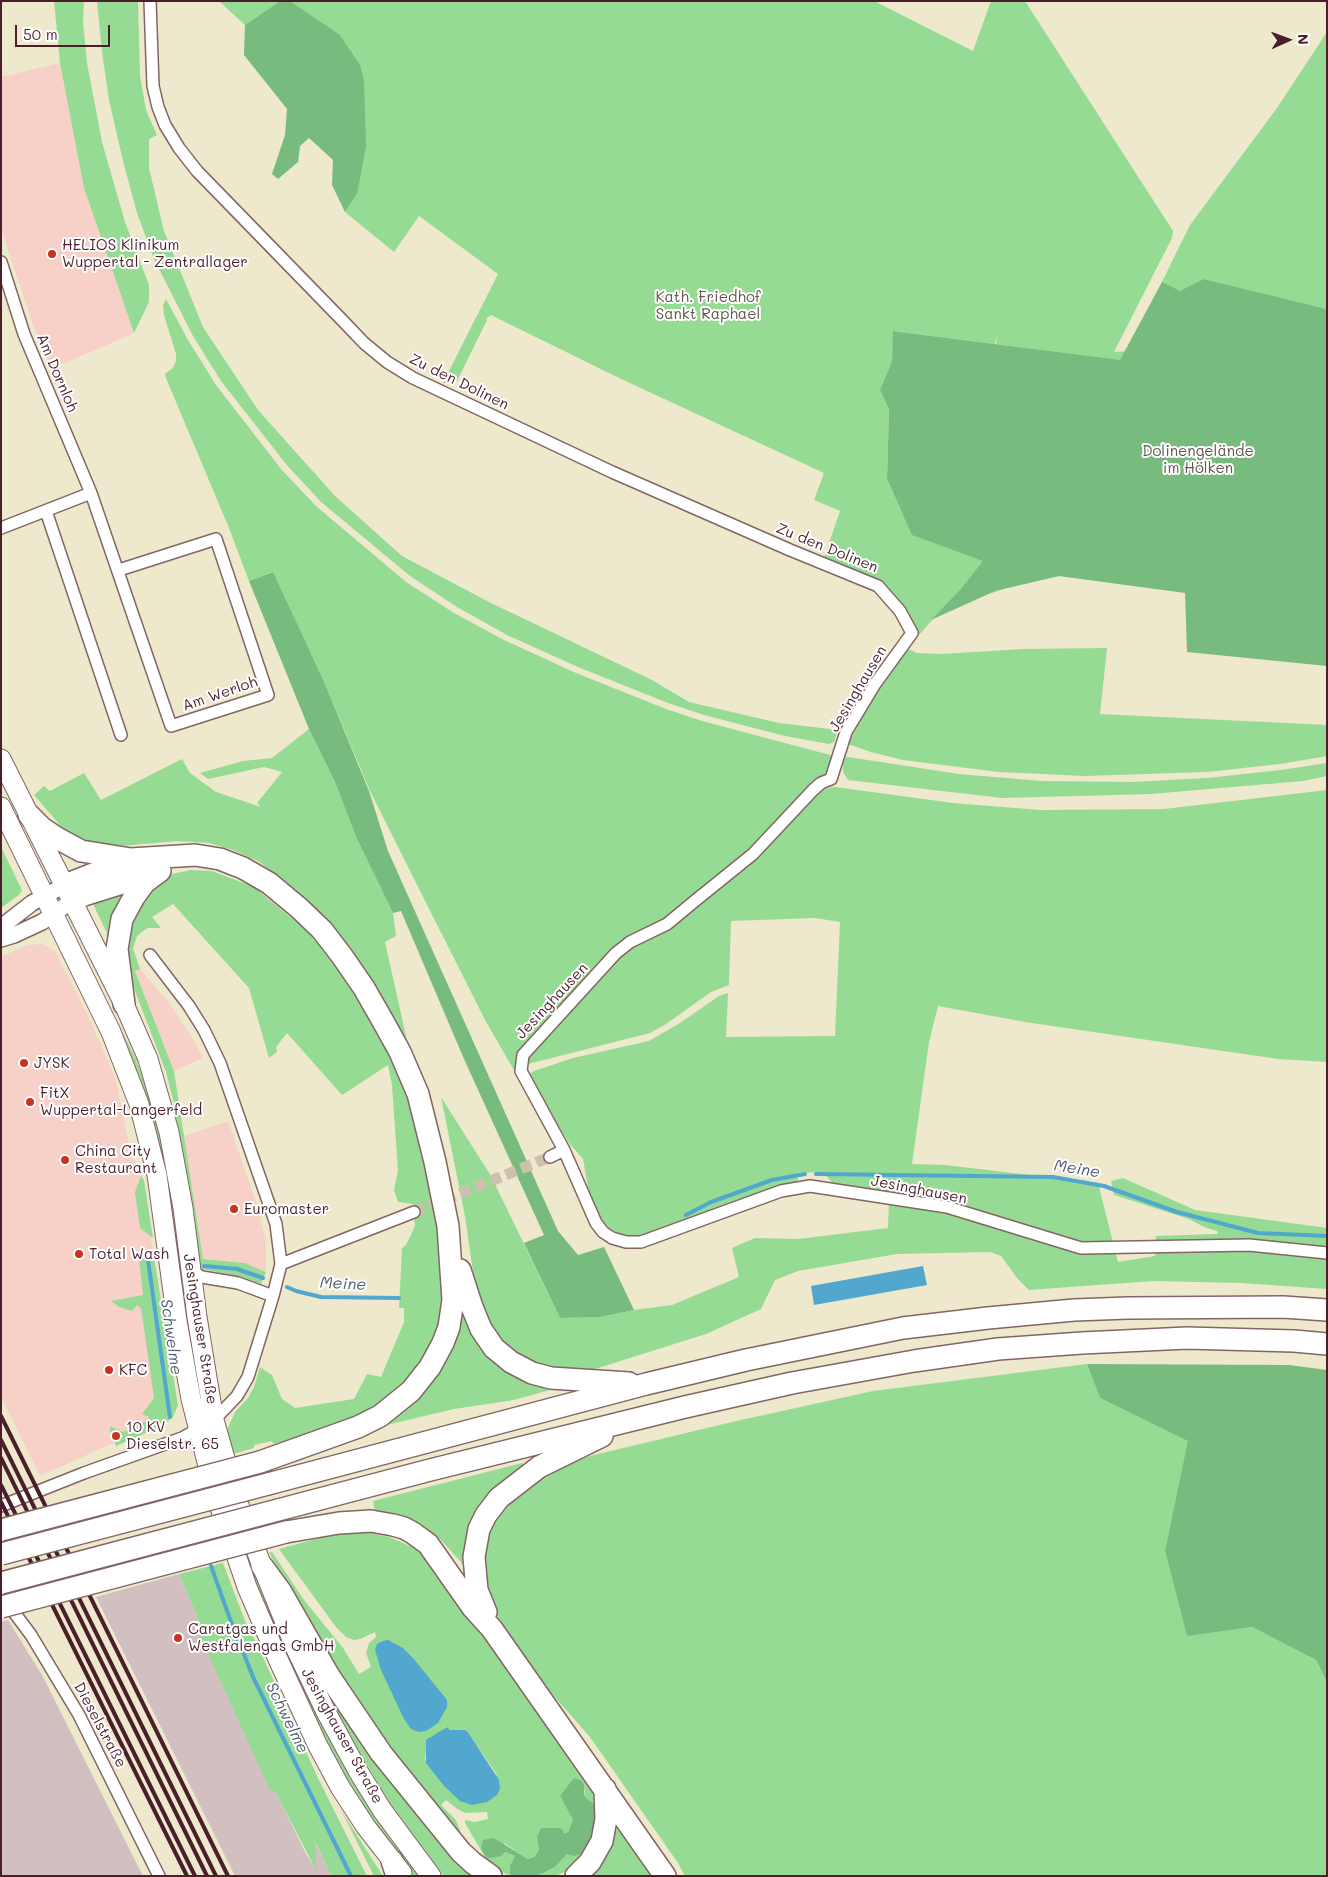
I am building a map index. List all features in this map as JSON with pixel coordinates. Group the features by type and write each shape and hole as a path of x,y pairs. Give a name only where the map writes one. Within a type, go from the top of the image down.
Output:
{"highway":[{"path":"29,815 42,828 81,850 131,859 195,855 220,859 243,868 269,883 299,908 322,930 364,988 400,1052 418,1094 435,1162 448,1226 472,1307 486,1337 500,1354 525,1370 551,1378 646,1384"},
{"path":"68,893 84,895 160,871 195,855"},
{"path":"68,893 131,859"},
{"path":"124,1004 117,949 122,919 134,896 145,882 160,871"},
{"path":"1,1530 260,1462 369,1422 397,1404 424,1376 443,1343 452,1308 453,1282 448,1226"},
{"path":"1,1554 646,1384 755,1358 903,1328 1074,1310 1283,1308 1327,1310"},
{"path":"1,1583 634,1419 809,1380 914,1360 998,1349 1187,1338 1294,1341 1327,1344"},
{"path":"492,1630 477,1590 474,1567 476,1539 486,1515 505,1493 539,1467 634,1419"},
{"path":"1,1607 286,1532 338,1523 371,1521 404,1528 428,1544 492,1630 665,1875"},
{"path":"262,1566 281,1592 329,1676 381,1753 461,1852 491,1876"},
{"path":"576,1876 590,1862 602,1841 606,1818 605,1789"}],"main road":[{"name":"Jesinghauser Straße","path":"1,759 124,1004 148,1059 169,1132 183,1208 214,1490 230,1540 277,1657 317,1744 340,1787 397,1871"},
{"name":"Jesinghauser Straße","path":"1,807 112,1032 139,1104 157,1175 177,1322 190,1392 236,1497 295,1647 326,1712 382,1810 431,1876"}],"street":[{"name":"Zu den Dolinen","path":"150,1 153,86 165,125 179,148 197,171 364,343 387,362 413,378 612,472 790,550 878,586 900,611 912,633"},
{"name":"Am Dornloh","path":"1,262 24,334 91,493"},
{"path":"1,528 91,493"},
{"name":"Am Werloh","path":"91,493 119,570 170,726 268,695 216,540 119,570"},
{"path":"46,511 121,735"},
{"name":"Jesinghausen","path":"912,633 875,684 846,732 830,779 821,783 813,790 753,854 667,924 630,942 616,953 523,1055 521,1071 564,1150 596,1223 603,1232 612,1238 626,1242 641,1242 773,1194 810,1186 946,1207 1081,1248 1249,1245 1327,1253"},
{"path":"1,929 12,918 44,895 68,893"},
{"path":"1,938 14,935 42,922 54,914 68,893"},
{"path":"1,1506 84,1473 182,1438 206,1425 237,1396 248,1377 273,1296 281,1264 276,1224 220,1063 194,1014 150,955"},
{"path":"550,1157 564,1150"},
{"path":"281,1264 414,1212"},
{"path":"191,1271 202,1277 238,1284 273,1296"},
{"name":"Dieselstraße","path":"1,1597 31,1635 82,1722 159,1876"}],"shaded area":[{"path":"60,63 84,188 134,333 51,369 34,328 1,228 1,77"},
{"path":"43,944 55,951 92,1024 116,1080 131,1154 142,1175 154,1257 145,1258 167,1419 40,1476 1,1396 1,957 27,945"},
{"path":"140,969 170,1004 203,1058 174,1071 135,970"},
{"path":"228,1121 259,1211 266,1243 266,1272 245,1263 203,1259 184,1136"},
{"path":"179,1574 202,1628 201,1638 305,1852 315,1868 314,1840 331,1876 235,1876 96,1597"},
{"path":"8,1620 42,1675 143,1876 1,1876 1,1622"}],"green space":[{"path":"54,1 84,1 83,22 87,63 102,142 125,222 149,285 149,302 134,333 84,188 60,63"},
{"path":"97,1 138,1 140,76 146,110 157,135 149,139 149,168 164,231 203,327 258,410 335,496 402,556 489,602 652,680 689,702 779,723 838,730 834,742 829,744 785,736 704,715 668,703 578,667 507,635 457,607 410,576 321,502 286,464 221,381 193,336 154,259 137,213 109,100"},
{"path":"219,1 280,1 245,25"},
{"path":"280,1 290,1 339,34 360,65 364,80 366,146 357,194 345,212 332,185 333,160 309,138 300,146 298,162 278,179 272,174 285,135 287,109 244,55 245,25"},
{"name":"Kath. Friedhof Sankt Raphael","path":"290,1 874,1 973,51 991,1 1025,1 1173,231 1172,238 1114,352 1128,351 1190,225 1277,108 1327,32 1327,309 1204,279 1192,589 1070,575 1029,580 940,611 919,635 880,583 863,573 824,558 840,511 814,500 824,473 619,378 491,315 486,319 457,381 443,383 498,274 419,216 394,252 345,212 357,194 339,34","holes":["894,331 995,344 998,334 996,344 1085,356 902,513 887,479 889,408 880,390 892,361"]},
{"name":"Dolinengelände im Hölken","path":"1204,279 1327,309 1327,666 1187,652 1185,593 1059,576 995,591 931,620 961,589 983,561 912,535 887,479 889,409 880,390 892,361 893,331 1120,360 1162,282 1180,291"},
{"path":"166,299 188,340 216,385 281,469 316,506 406,582 454,613 504,640 576,673 666,709 702,721 834,756 831,767 757,845 665,920 599,965 517,1055 515,1062 522,1084 485,1020 370,791 325,684 272,572 249,581 229,528 166,378 165,374 173,368 176,361 176,354 164,315 163,305"},
{"path":"273,572 325,684 369,791 388,851 558,1231 578,1255 604,1247 634,1310 601,1317 560,1318 524,1243 544,1235 464,1059 401,911 393,913 356,837 335,782 309,729 249,581"},
{"path":"1107,648 1100,714 1327,725 1327,756 1280,764 1207,772 1085,776 999,772 903,760 848,744 884,676 908,649 917,653 941,654 1024,649"},
{"path":"309,729 335,782 356,837 393,913 396,936 385,942 410,1054 380,997 328,919 283,879 258,861 233,850 209,843 177,841 99,848 57,830 60,825 34,795 44,786 50,791 84,773 101,800 182,759 190,773 216,792 261,807 257,803 282,772 264,767 208,779 200,773 243,761 272,758"},
{"path":"848,757 959,774 1042,781 1132,782 1207,778 1327,763 1327,776 1303,781 1151,794 1002,798 848,780 843,772 843,758"},
{"path":"835,787 953,803 1040,810 1164,809 1327,790 1327,1062 1278,1059 1025,1022 938,1006 929,1042 912,1164 945,1165 1098,1183 1118,1262 1155,1256 1156,1236 1218,1234 1217,1231 1189,1219 1114,1195 1111,1181 1123,1178 1195,1210 1327,1228 1327,1289 1241,1283 1153,1281 1029,1290 1017,1278 1001,1256 990,1252 897,1254 798,1271 775,1280 761,1309 706,1334 592,1370 574,1371 540,1366 520,1357 498,1338 475,1286 465,1216 441,1097 491,1176 560,1318 601,1317 672,1305 739,1277 732,1248 755,1238 798,1239 888,1228 889,1201 834,1186 824,1172 797,1173 798,1182 720,1206 649,1235 633,1236 619,1234 604,1224 596,1211 590,1198 583,1159 569,1143 532,1084 529,1075 534,1071 573,1058 649,1041 680,1023 719,996 728,993 726,1037 835,1036 840,922 815,918 731,921 729,985 711,992 650,1033 528,1064 527,1060 533,1049 599,976 628,949 664,930 820,790"},
{"path":"1,847 22,890 20,894 1,908"},
{"path":"191,870 212,871 254,887 301,926 337,963 383,1034 413,1110 444,1250 443,1318 421,1366 391,1401 328,1429 273,1444 272,1441 254,1445 254,1448 233,1454 227,1430 235,1412 248,1398 254,1387 260,1367 272,1375 282,1399 295,1408 354,1399 367,1374 381,1377 404,1322 404,1308 399,1308 402,1248 406,1245 415,1226 413,1204 398,1202 394,1190 398,1171 392,1085 388,1065 342,1095 287,1033 276,1047 277,1052 269,1058 249,988 173,904 152,917 161,928 148,928 143,931 137,936 133,949 140,969 135,971 174,1071 203,1259 245,1263 266,1272 261,1284 242,1277 202,1269 197,1262 174,1104 166,1072 130,978 126,961 130,916 156,883 172,874"},
{"path":"129,888 110,939 91,900"},
{"path":"69,926 136,1059 159,1124 173,1186 188,1323 185,1317 169,1209"},
{"path":"141,1176 144,1180 153,1238 140,1228 135,1192"},
{"path":"154,1257 178,1405 173,1417 162,1426 116,1446 110,1432 110,1427 123,1432 147,1421 149,1417 142,1414 154,1398 141,1308 137,1305 132,1311 119,1307 111,1301 143,1295 139,1259"},
{"path":"459,1294 473,1327 557,1388 514,1400 454,1409 378,1427 403,1409"},
{"path":"1087,1364 1100,1398 1189,1441 1165,1551 1187,1635 1252,1627 1316,1660 1327,1682 1327,1876 685,1876 678,1863 590,1737 552,1694 499,1620 489,1599 484,1580 484,1539 500,1508 551,1470 590,1456 873,1391"},
{"path":"1087,1364 1289,1365 1327,1370 1327,1682 1316,1660 1252,1627 1187,1636 1165,1551 1188,1441 1100,1398"},
{"path":"522,1463 523,1466 465,1570 461,1562 440,1539 420,1523 393,1513 375,1511 373,1501"},
{"path":"371,1533 389,1537 422,1551 436,1563 590,1785 597,1800 587,1854 572,1869 555,1876 536,1876 555,1867 567,1854 587,1799 584,1795 585,1790 560,1796 573,1820 568,1832 537,1837 539,1850 534,1857 528,1859 504,1843 505,1852 515,1856 510,1873 515,1876 511,1876 489,1864 465,1823 465,1820 475,1822 488,1819 487,1812 465,1813 446,1800 441,1805 456,1820 464,1842 435,1809 363,1711 293,1598 269,1552 272,1552 304,1600 343,1648 359,1674 371,1667 366,1653 369,1643 376,1637 375,1632 360,1639 354,1640 346,1637 336,1627 279,1549 327,1536 327,1534","holes":["446,1727 450,1730 465,1730 468,1732 497,1775 460,1801 450,1792 425,1760 427,1742"]},
{"path":"250,1557 421,1876 413,1876 379,1831 348,1783 318,1728 277,1638 245,1558"},
{"path":"223,1563 247,1626 318,1778 367,1876 331,1876 315,1841 316,1870 275,1791 270,1790 201,1638 202,1628 179,1574"},
{"path":"305,1648 479,1876 444,1876 428,1859 397,1815 354,1743 326,1693"},
{"path":"574,1778 584,1784 584,1795 595,1805 595,1832 584,1853 574,1856 567,1854 555,1867 536,1876 515,1876 510,1874 510,1866 515,1856 505,1852 501,1856 486,1857 481,1848 483,1840 494,1838 528,1859 534,1857 539,1850 537,1837 541,1828 561,1828 564,1833 568,1832 573,1820 560,1796"},
{"path":"341,1810 353,1829 383,1876 374,1876"},
{"path":"619,1828 656,1876 590,1876 614,1831"}],"water":[{"path":"923,1266 927,1285 814,1305 811,1286"},
{"path":"388,1640 403,1648 413,1658 447,1700 447,1707 438,1723 426,1731 419,1732 411,1729 404,1719 381,1670 375,1650 377,1644"},
{"path":"447,1727 450,1730 465,1730 468,1732 499,1780 500,1789 497,1795 487,1802 472,1805 460,1801 444,1786 426,1763 426,1740"}],"waterway":[{"name":"Meine","path":"686,1215 711,1202 772,1180 805,1174"},
{"name":"Meine","path":"816,1174 1053,1177 1104,1186 1177,1212 1258,1233 1327,1236"},
{"name":"Schwelme","path":"148,1260 170,1417"},
{"name":"Meine","path":"204,1266 237,1269 263,1278"},
{"name":"Meine","path":"287,1287 321,1297 399,1298"},
{"name":"Schwelme","path":"211,1566 253,1677 351,1876"}],"tunnel":[{"path":"414,1212 550,1157"}],"railway":[{"path":"1,1416 228,1876"},
{"path":"1,1440 216,1876"},
{"path":"1,1458 207,1876"},
{"path":"1,1485 195,1876"},
{"path":"1,1502 187,1876"}],"place":[{"name":"HELIOS Klinikum Wuppertal - Zentrallager","path":"52,254"},
{"name":"JYSK","path":"24,1063"},
{"name":"FitX Wuppertal-Langerfeld","path":"30,1102"},
{"name":"China City Restaurant","path":"65,1160"},
{"name":"Euromaster","path":"234,1209"},
{"name":"Total Wash","path":"79,1254"},
{"name":"KFC","path":"109,1370"},
{"name":"10 KV Dieselstr. 65","path":"116,1436"},
{"name":"Caratgas und Westfalengas GmbH","path":"178,1638"}]}
